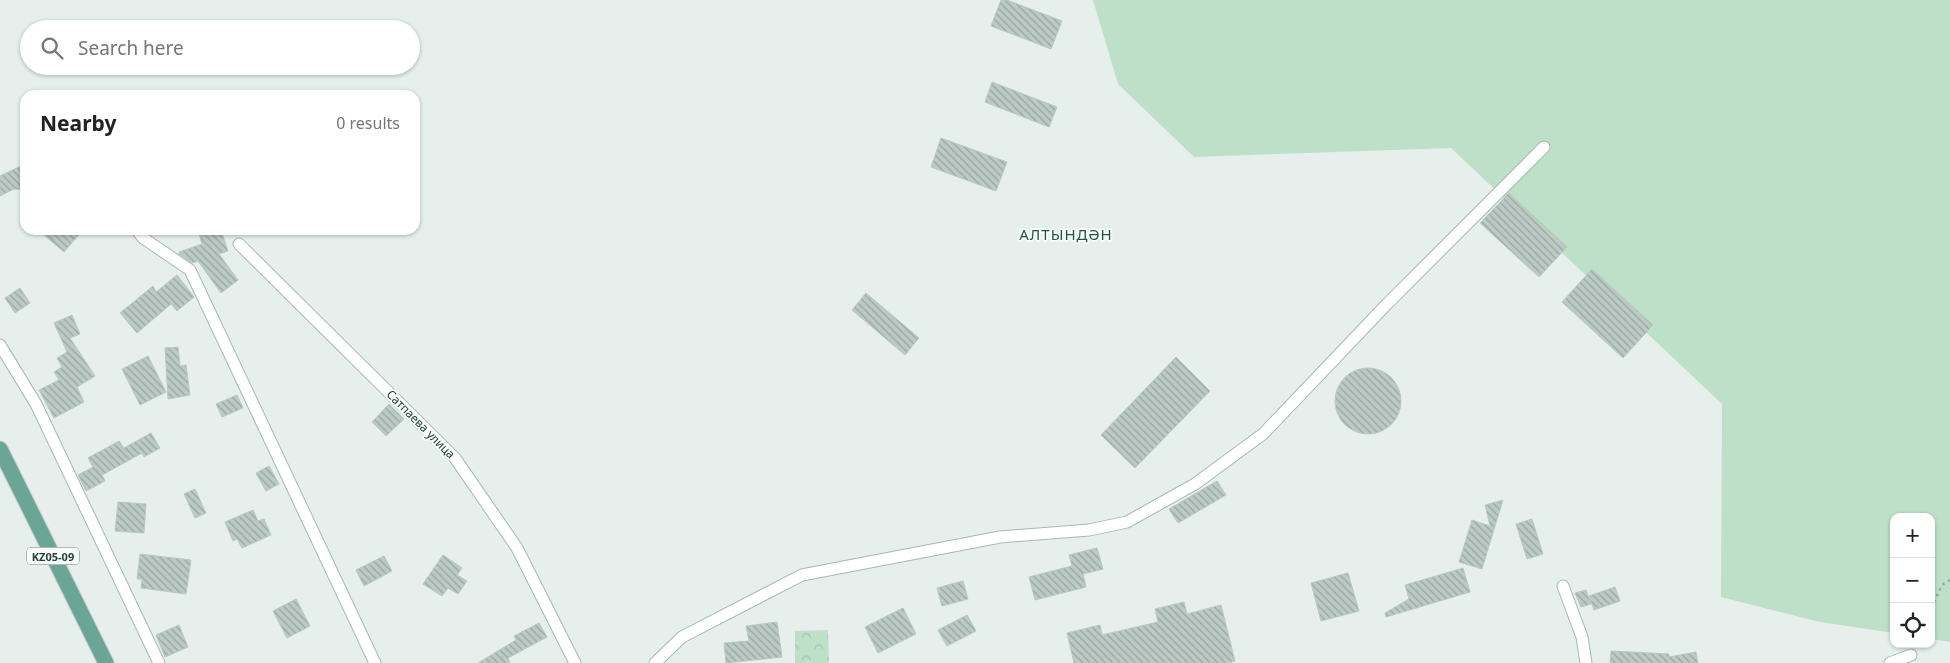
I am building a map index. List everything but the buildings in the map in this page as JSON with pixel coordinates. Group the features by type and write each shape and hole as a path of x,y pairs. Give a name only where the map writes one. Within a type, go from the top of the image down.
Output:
{"main road":[{"name":"KZ05-09","path":"0,449 106,663"}],"street":[{"path":"655,663 682,637 802,575 1000,537 1089,530 1127,522 1195,484 1263,434 1387,304 1544,147"},
{"path":"141,235 190,270 375,663"},
{"name":"Сатпаева улица","path":"240,244 455,458 517,548 575,663"},
{"path":"0,344 36,404 159,663"},
{"path":"1563,586 1582,636 1586,663"},
{"path":"1890,663 1910,655"}],"path":[{"path":"1933,603 1942,584 1950,580"}],"green space":[{"path":"1093,0 1950,0 1950,642 1935,640 1935,513 1890,513 1890,632 1820,622 1721,597 1722,404 1451,148 1194,157 1118,84"},
{"path":"828,630 829,663 795,663 795,631"}],"district":[{"name":"АЛТЫНДӘН","path":"1066,234"}]}
